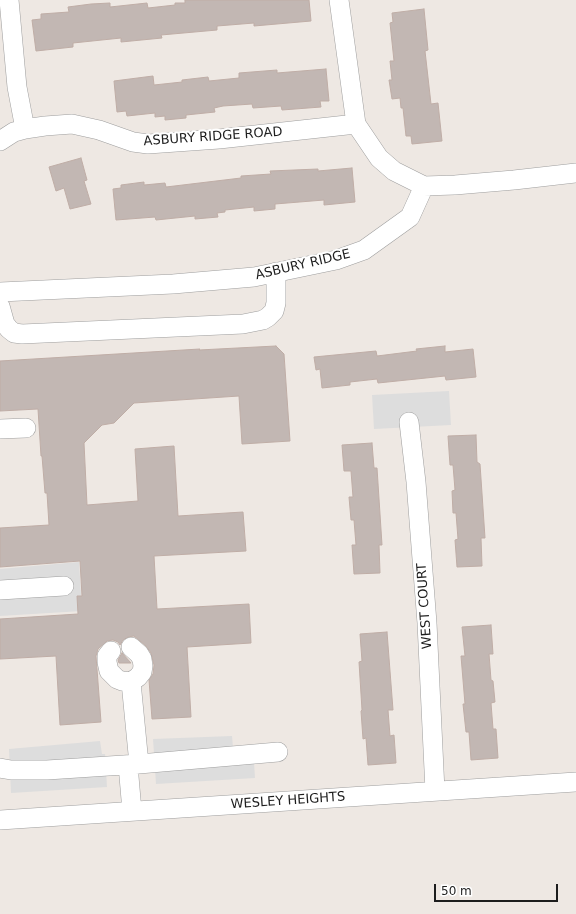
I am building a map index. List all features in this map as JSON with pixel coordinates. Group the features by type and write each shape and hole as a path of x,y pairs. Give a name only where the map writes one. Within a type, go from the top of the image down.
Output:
{"street":[{"path":"9,0 17,87 25,129"},
{"path":"338,0 356,124 379,158 394,171 424,186 514,180 576,173"},
{"name":"ASBURY RIDGE ROAD","path":"0,141 14,132 25,129 72,124 99,130 133,142 148,144 219,139 356,124"},
{"name":"ASBURY RIDGE","path":"0,292 173,284 254,277 336,260 364,250 410,217 424,186"},
{"path":"0,306 5,324 14,333 22,334 243,324 263,320 274,310 276,303 276,272"},
{"name":"WEST COURT","path":"409,422 416,482 427,623 435,791"},
{"path":"0,430 26,428"},
{"path":"0,590 64,586"},
{"path":"111,651 107,656 109,671 117,679 131,682 142,672 143,666 142,659 139,654 131,648"},
{"path":"131,682 133,765 132,811"},
{"path":"0,768 11,770 40,770 133,765 278,752"},
{"name":"WESLEY HEIGHTS","path":"0,820 576,782"}],"shaded area":[{"path":"449,391 451,425 374,429 372,395"},
{"path":"79,562 82,611 0,616 0,569"},
{"path":"232,736 233,748 253,747 255,778 156,784 153,739"},
{"path":"100,741 102,754 105,754 107,787 11,793 9,749"}],"building":[{"path":"185,0 309,0 311,21 254,26 254,23 217,26 217,30 161,35 162,38 121,42 121,38 73,43 73,47 36,51 32,20 41,19 41,14 69,12 68,7 91,4 110,3 110,7 147,3 148,8 175,5 175,3 185,3"},
{"path":"424,9 428,50 425,51 431,104 438,103 442,141 412,144 411,136 406,136 403,108 401,108 400,98 392,99 389,80 392,80 390,61 394,61 390,23 393,22 392,13"},
{"path":"326,69 329,101 320,101 321,107 282,110 281,106 253,108 252,104 223,106 214,108 215,112 186,115 186,118 165,120 165,116 155,117 155,113 127,116 126,111 117,112 114,81 153,76 154,85 208,77 209,81 239,78 239,73 277,70 277,73"},
{"path":"81,158 87,180 84,181 91,204 70,209 64,188 56,191 49,167"},
{"path":"352,168 355,202 324,205 324,200 275,204 275,209 254,211 254,207 225,210 225,212 217,213 218,217 195,219 195,216 156,220 155,217 116,220 113,189 121,188 121,185 144,182 144,185 165,183 166,187 241,178 241,176 271,174 270,171 318,169 318,171"},
{"path":"276,346 284,354 290,441 242,444 239,396 134,403 114,423 102,425 84,443 87,505 138,501 135,449 174,446 178,516 243,512 246,551 154,556 157,609 249,604 251,643 187,647 191,717 152,719 149,680 153,674 154,665 151,653 146,646 134,636 123,640 120,645 118,642 113,640 107,641 98,649 96,656 101,722 60,725 56,656 0,659 0,619 78,614 77,596 82,596 80,561 0,567 0,528 49,525 47,493 45,493 41,456 38,409 0,411 0,361"},
{"path":"445,346 445,352 473,349 476,377 446,380 445,376 378,383 377,379 350,382 350,385 322,388 320,369 316,370 314,357 376,351 377,356 417,351 416,349"},
{"path":"476,435 477,462 480,464 485,538 481,538 482,566 457,567 455,540 458,539 456,513 453,513 452,491 455,490 453,465 450,465 448,436"},
{"path":"372,443 374,468 377,468 382,545 379,545 380,573 354,574 352,545 356,545 354,520 351,520 349,497 353,497 351,471 344,471 342,445"},
{"path":"491,625 493,654 489,654 491,680 493,681 495,702 491,703 493,729 496,729 498,758 471,760 469,732 466,732 463,704 465,704 461,656 465,656 462,627"},
{"path":"387,632 393,710 388,710 390,736 394,735 396,763 368,765 366,738 363,739 361,711 359,662 362,661 360,634"},
{"path":"122,653 131,663 119,663 118,660"}]}
